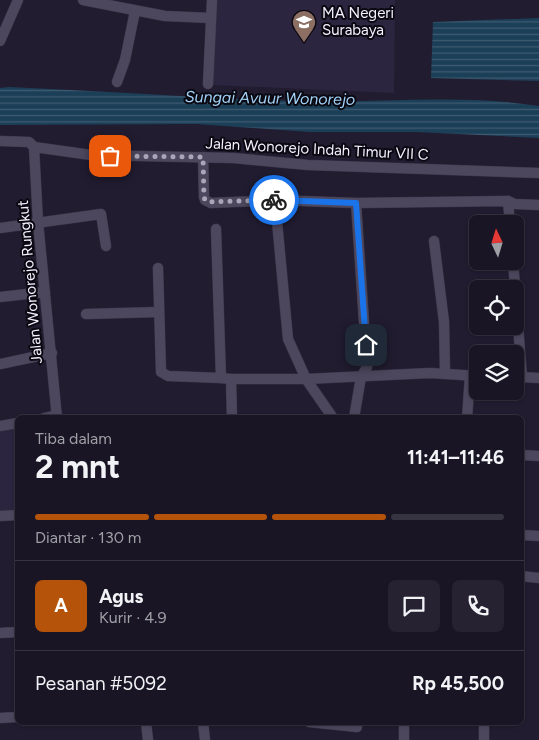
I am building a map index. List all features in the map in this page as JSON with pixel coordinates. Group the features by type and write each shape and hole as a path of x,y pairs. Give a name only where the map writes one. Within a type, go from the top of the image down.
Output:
{"street":[{"path":"0,41 18,0"},
{"path":"83,0 165,16 211,18"},
{"path":"208,84 212,0"},
{"path":"117,82 125,60 135,11"},
{"name":"Jalan Wonorejo Indah Timur VII C","path":"0,141 91,156 203,157 308,165 539,173"},
{"name":"Jalan Wonorejo Rungkut","path":"33,145 38,222 57,415"},
{"path":"203,157 204,198 207,202 275,200 356,203 508,201 515,204 539,205"},
{"path":"275,200 288,339 306,378 331,415"},
{"path":"508,201 509,215"},
{"path":"355,415 361,377 367,363 356,203"},
{"path":"0,228 101,214 106,246"},
{"path":"216,229 226,378 232,415"},
{"path":"434,241 444,322 445,373"},
{"path":"158,268 161,372 168,376 306,378 445,373 469,375"},
{"path":"513,270 517,345"},
{"path":"0,297 45,292"},
{"path":"86,314 159,312"},
{"path":"0,364 52,353"},
{"path":"524,377 539,378"},
{"path":"468,415 470,400"},
{"path":"0,426 15,424"},
{"path":"524,455 539,456"},
{"path":"0,516 15,515"},
{"path":"524,535 539,536"},
{"path":"524,576 539,578"},
{"path":"0,633 15,632"},
{"path":"0,718 15,717"},
{"path":"146,725 148,740"},
{"path":"203,725 205,740"},
{"path":"345,725 357,726"},
{"path":"404,725 404,740"},
{"path":"484,725 484,740"}],"shaded area":[{"name":"MA Negeri Surabaya","path":"215,0 395,0 394,93 213,85"},
{"path":"15,425 15,513 0,514 0,428"}],"water":[{"path":"539,18 539,81 431,78 433,22"},
{"name":"Sungai Avuur Wonorejo","path":"0,88 324,102 447,99 508,102 539,106 539,138 416,132 310,132 196,124 0,125"}],"way so far":[{"path":"110,156 203,157 204,198 207,202 274,200"}],"place":[{"name":"MA Negeri Surabaya","path":"304,43"}],"route":[{"path":"274,200 356,203 366,345"}]}
